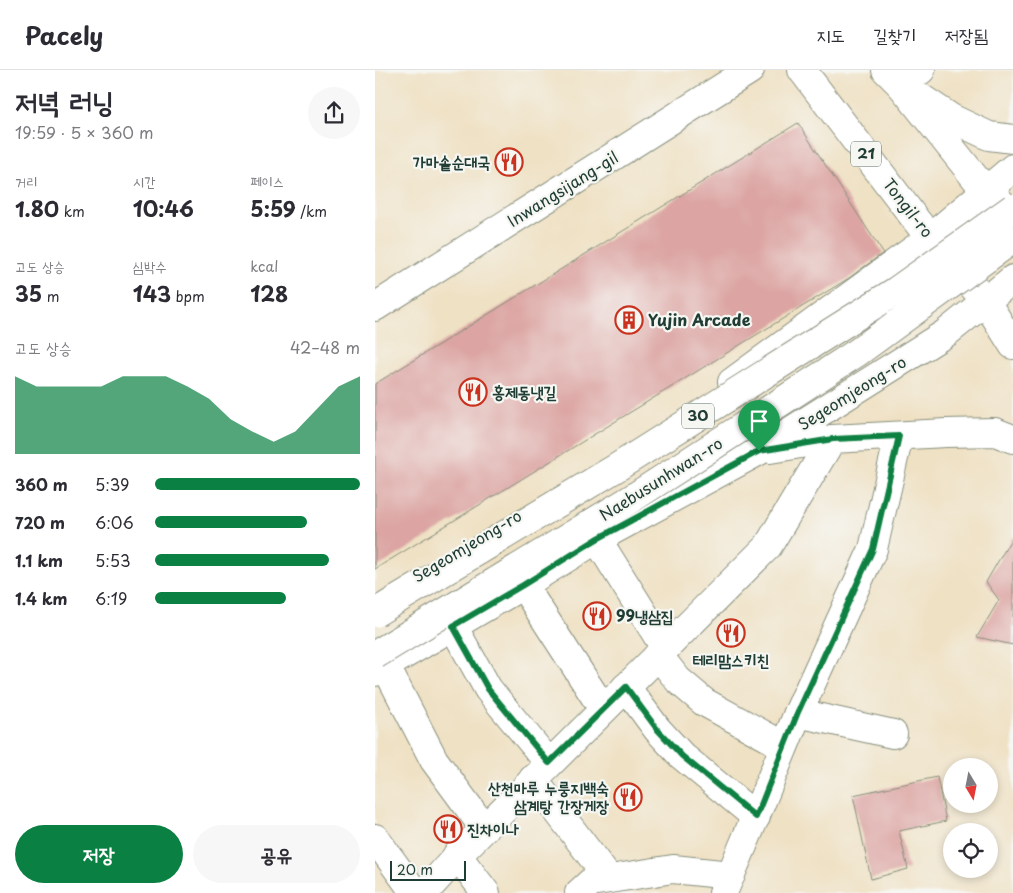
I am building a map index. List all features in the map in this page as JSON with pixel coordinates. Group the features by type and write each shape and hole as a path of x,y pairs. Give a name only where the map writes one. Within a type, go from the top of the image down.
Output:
{"main road":[{"name":"Inwangsijang-gil","path":"375,307 751,70"},
{"name":"Tongil-ro","path":"802,70 913,216 985,300 1013,345"},
{"path":"903,75 951,118 989,136 1013,139"},
{"path":"903,75 977,179 1013,216"},
{"name":"Segeomjeong-ro","path":"375,602 687,414 931,237 1013,168"},
{"name":"Naebusunhwan-ro","path":"375,613 616,468 888,296 1013,208"},
{"name":"Naebusunhwan-ro","path":"379,665 628,500 858,352 1013,239"},
{"name":"Segeomjeong-ro","path":"379,665 453,626 597,539 759,451 946,333 1013,279"},
{"path":"759,451 833,439 995,432 1013,439"},
{"path":"579,893 591,882 673,870 727,884 798,712 873,549 899,436"},
{"path":"424,893 457,855 768,546 833,439"},
{"path":"597,539 678,680 705,702 785,746"},
{"path":"523,585 603,709"},
{"path":"453,626 488,689 609,879"},
{"path":"379,665 434,760 484,828"},
{"path":"626,687 657,729 682,756 756,817"},
{"path":"798,712 893,734"},
{"path":"375,838 415,893"},
{"path":"457,855 486,893"}],"building":[{"name":"Yujin Arcade","path":"798,123 883,253 849,278 375,569 375,384"},
{"path":"1013,536 1013,645 977,637 999,600 986,582"},
{"path":"937,777 946,821 899,831 908,869 871,879 853,795"}],"place":[{"name":"가마솥순대국","path":"509,162"},
{"name":"Yujin Arcade","path":"629,320"},
{"name":"홍제동냇길","path":"473,392"},
{"name":"99냉삼집","path":"597,616"},
{"name":"테리맘스키친","path":"731,633"},
{"name":"산천마루 누룽지백숙 삼계탕 간장게장","path":"628,797"},
{"name":"진차이나","path":"448,829"}],"route":[{"path":"899,436 873,549 798,712 756,817 682,756 657,729 626,687 549,763 488,689 453,626 597,539 759,451 833,439 899,436"}]}
